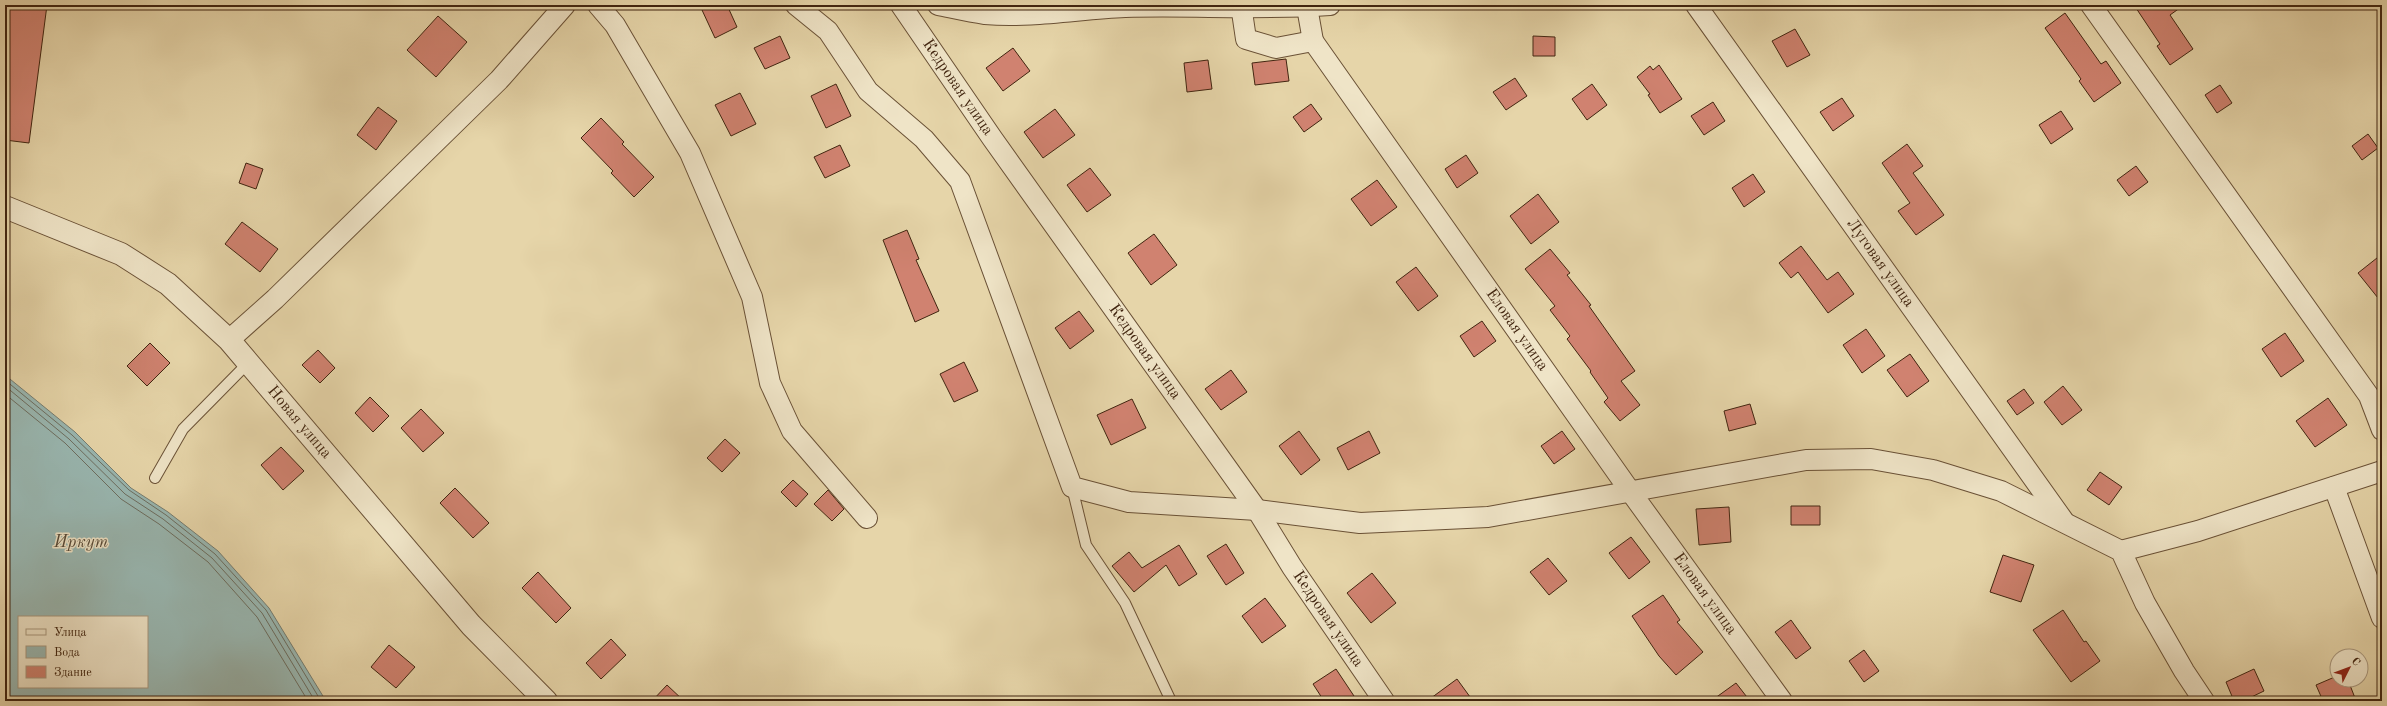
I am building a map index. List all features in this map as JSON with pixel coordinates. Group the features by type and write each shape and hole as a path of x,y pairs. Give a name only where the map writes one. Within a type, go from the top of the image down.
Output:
{"street":[{"path":"229,340 275,299 499,80 565,5"},
{"path":"598,5 615,25 690,153 752,297 770,384 792,430 867,518"},
{"path":"796,5 828,31 868,92 924,139 960,181 1072,487 1129,502 1257,510 1360,523 1480,518 1806,460 1871,459 1933,470 2001,491 2063,521 2120,552 2145,603 2184,671 2204,701"},
{"name":"Кедровая улица","path":"901,5 992,138 1257,510 1292,566 1384,701"},
{"path":"938,5 986,14 1056,12 1124,7 1307,7 1330,5"},
{"name":"Луговая улица","path":"1696,5 2063,521"},
{"path":"2091,5 2368,396 2382,430"},
{"path":"1241,7 1246,39 1276,48 1313,41 1307,7"},
{"name":"Еловая улица","path":"1313,41 1630,491 1782,701"},
{"name":"Новая улица","path":"5,207 121,254 168,284 229,340 471,625 546,701"},
{"path":"2120,552 2198,531 2382,471"},
{"path":"2334,487 2382,618"}],"lane":[{"path":"154,478 183,429 248,363"},
{"path":"1072,487 1086,545 1125,603 1171,701"}],"water":[{"name":"Иркут","path":"5,375 75,432 131,488 168,512 218,551 269,608 326,701 5,701"}],"building":[{"path":"5,5 47,5 29,143 5,140"},
{"path":"711,5 727,5 737,27 715,38 702,10"},
{"path":"2134,5 2184,5 2170,15 2193,49 2170,65 2157,46 2160,44"},
{"path":"2065,13 2101,64 2106,61 2121,83 2094,102 2079,81 2081,79 2045,28"},
{"path":"438,16 467,42 436,77 407,50"},
{"path":"1795,29 1810,55 1787,67 1772,41"},
{"path":"780,36 790,58 765,69 754,48"},
{"path":"1533,36 1555,37 1555,56 1533,56"},
{"path":"1013,48 1030,71 1003,91 986,68"},
{"path":"1286,59 1289,81 1255,85 1252,63"},
{"path":"1208,60 1212,89 1187,92 1184,63"},
{"path":"1659,65 1682,99 1660,113 1648,95 1650,94 1637,77 1650,66 1653,70"},
{"path":"1515,78 1527,96 1506,110 1493,92"},
{"path":"836,84 851,116 826,128 811,96"},
{"path":"1592,84 1607,105 1587,120 1572,99"},
{"path":"2220,85 2232,103 2217,113 2205,95"},
{"path":"740,93 756,124 731,136 715,105"},
{"path":"1842,98 1854,116 1833,131 1820,112"},
{"path":"1713,102 1725,121 1704,135 1691,116"},
{"path":"1311,104 1322,119 1304,132 1293,117"},
{"path":"378,107 397,121 376,150 357,135"},
{"path":"1055,109 1075,135 1043,158 1024,132"},
{"path":"2061,111 2073,129 2051,144 2039,125"},
{"path":"601,118 624,142 622,144 654,177 634,197 611,173 613,171 581,138"},
{"path":"2368,134 2378,148 2362,160 2352,146"},
{"path":"1907,144 1923,166 1913,173 1944,215 1916,235 1898,211 1910,203 1882,163"},
{"path":"840,145 850,166 825,178 814,157"},
{"path":"1466,155 1478,173 1457,188 1445,169"},
{"path":"246,163 263,169 256,189 239,183"},
{"path":"2136,166 2148,182 2129,196 2117,180"},
{"path":"1090,168 1111,195 1087,212 1067,185"},
{"path":"1753,174 1765,192 1744,207 1732,188"},
{"path":"1377,180 1397,207 1371,226 1351,199"},
{"path":"1538,194 1559,222 1531,244 1510,216"},
{"path":"242,222 278,249 260,272 225,244"},
{"path":"907,230 919,259 916,260 939,311 915,322 883,240"},
{"path":"1154,234 1177,265 1151,285 1128,253"},
{"path":"1801,246 1827,280 1838,272 1854,294 1828,313 1798,272 1791,278 1779,263"},
{"path":"1550,249 1570,273 1567,275 1591,305 1589,306 1635,371 1621,381 1640,405 1620,421 1604,402 1608,398 1590,372 1591,371 1567,339 1570,336 1550,310 1555,306 1525,269"},
{"path":"2382,254 2382,303 2358,273"},
{"path":"1416,267 1438,296 1418,311 1396,282"},
{"path":"1079,311 1094,331 1070,349 1055,328"},
{"path":"1482,321 1496,341 1474,357 1460,336"},
{"path":"1866,329 1885,356 1862,373 1843,345"},
{"path":"2285,333 2304,361 2281,377 2262,349"},
{"path":"150,343 170,363 147,386 127,366"},
{"path":"318,350 335,368 320,383 302,365"},
{"path":"1910,354 1929,381 1907,397 1887,370"},
{"path":"964,362 978,391 954,402 940,374"},
{"path":"1231,370 1247,392 1221,410 1205,389"},
{"path":"2063,386 2082,410 2062,425 2044,402"},
{"path":"2024,389 2034,403 2017,415 2007,401"},
{"path":"370,397 389,416 373,432 355,413"},
{"path":"2328,398 2347,425 2315,447 2296,421"},
{"path":"1132,399 1146,428 1111,445 1097,415"},
{"path":"1750,404 1756,424 1729,431 1724,411"},
{"path":"421,409 444,433 423,452 401,428"},
{"path":"1299,431 1320,460 1301,475 1279,446"},
{"path":"1369,431 1380,453 1348,470 1337,448"},
{"path":"1562,431 1575,449 1554,464 1541,446"},
{"path":"725,439 740,453 722,472 707,458"},
{"path":"281,447 304,471 283,490 261,465"},
{"path":"2100,472 2122,487 2109,505 2087,490"},
{"path":"793,480 808,494 796,507 781,492"},
{"path":"455,488 489,523 473,538 440,503"},
{"path":"828,490 844,509 832,521 814,504"},
{"path":"1791,506 1820,506 1820,525 1791,525"},
{"path":"1729,507 1731,542 1699,545 1696,509"},
{"path":"1631,537 1650,562 1629,579 1609,553"},
{"path":"1226,544 1244,573 1226,585 1207,556"},
{"path":"1179,545 1197,574 1179,586 1166,565 1134,592 1112,566 1129,552 1142,568"},
{"path":"2003,555 2034,565 2021,602 1990,592"},
{"path":"1548,558 1567,581 1549,595 1530,572"},
{"path":"538,572 571,608 556,623 522,588"},
{"path":"1372,573 1396,603 1371,623 1347,593"},
{"path":"1663,595 1680,620 1677,622 1703,652 1676,675 1659,656 1632,616"},
{"path":"1265,598 1286,626 1262,643 1242,616"},
{"path":"2063,610 2084,642 2086,641 2100,661 2071,682 2033,630"},
{"path":"1791,620 1811,648 1796,659 1775,632"},
{"path":"611,639 626,655 601,679 586,663"},
{"path":"389,645 415,667 396,688 371,667"},
{"path":"1864,650 1879,671 1864,682 1849,661"},
{"path":"1336,669 1354,696 1346,701 1324,701 1313,684"},
{"path":"2254,669 2264,691 2243,701 2234,701 2226,682"},
{"path":"1457,679 1473,701 1427,701"},
{"path":"2329,679 2329,688 2351,688 2355,698 2347,701 2323,701 2316,685"},
{"path":"1736,683 1750,701 1711,701"},
{"path":"667,685 684,701 652,701"}]}
